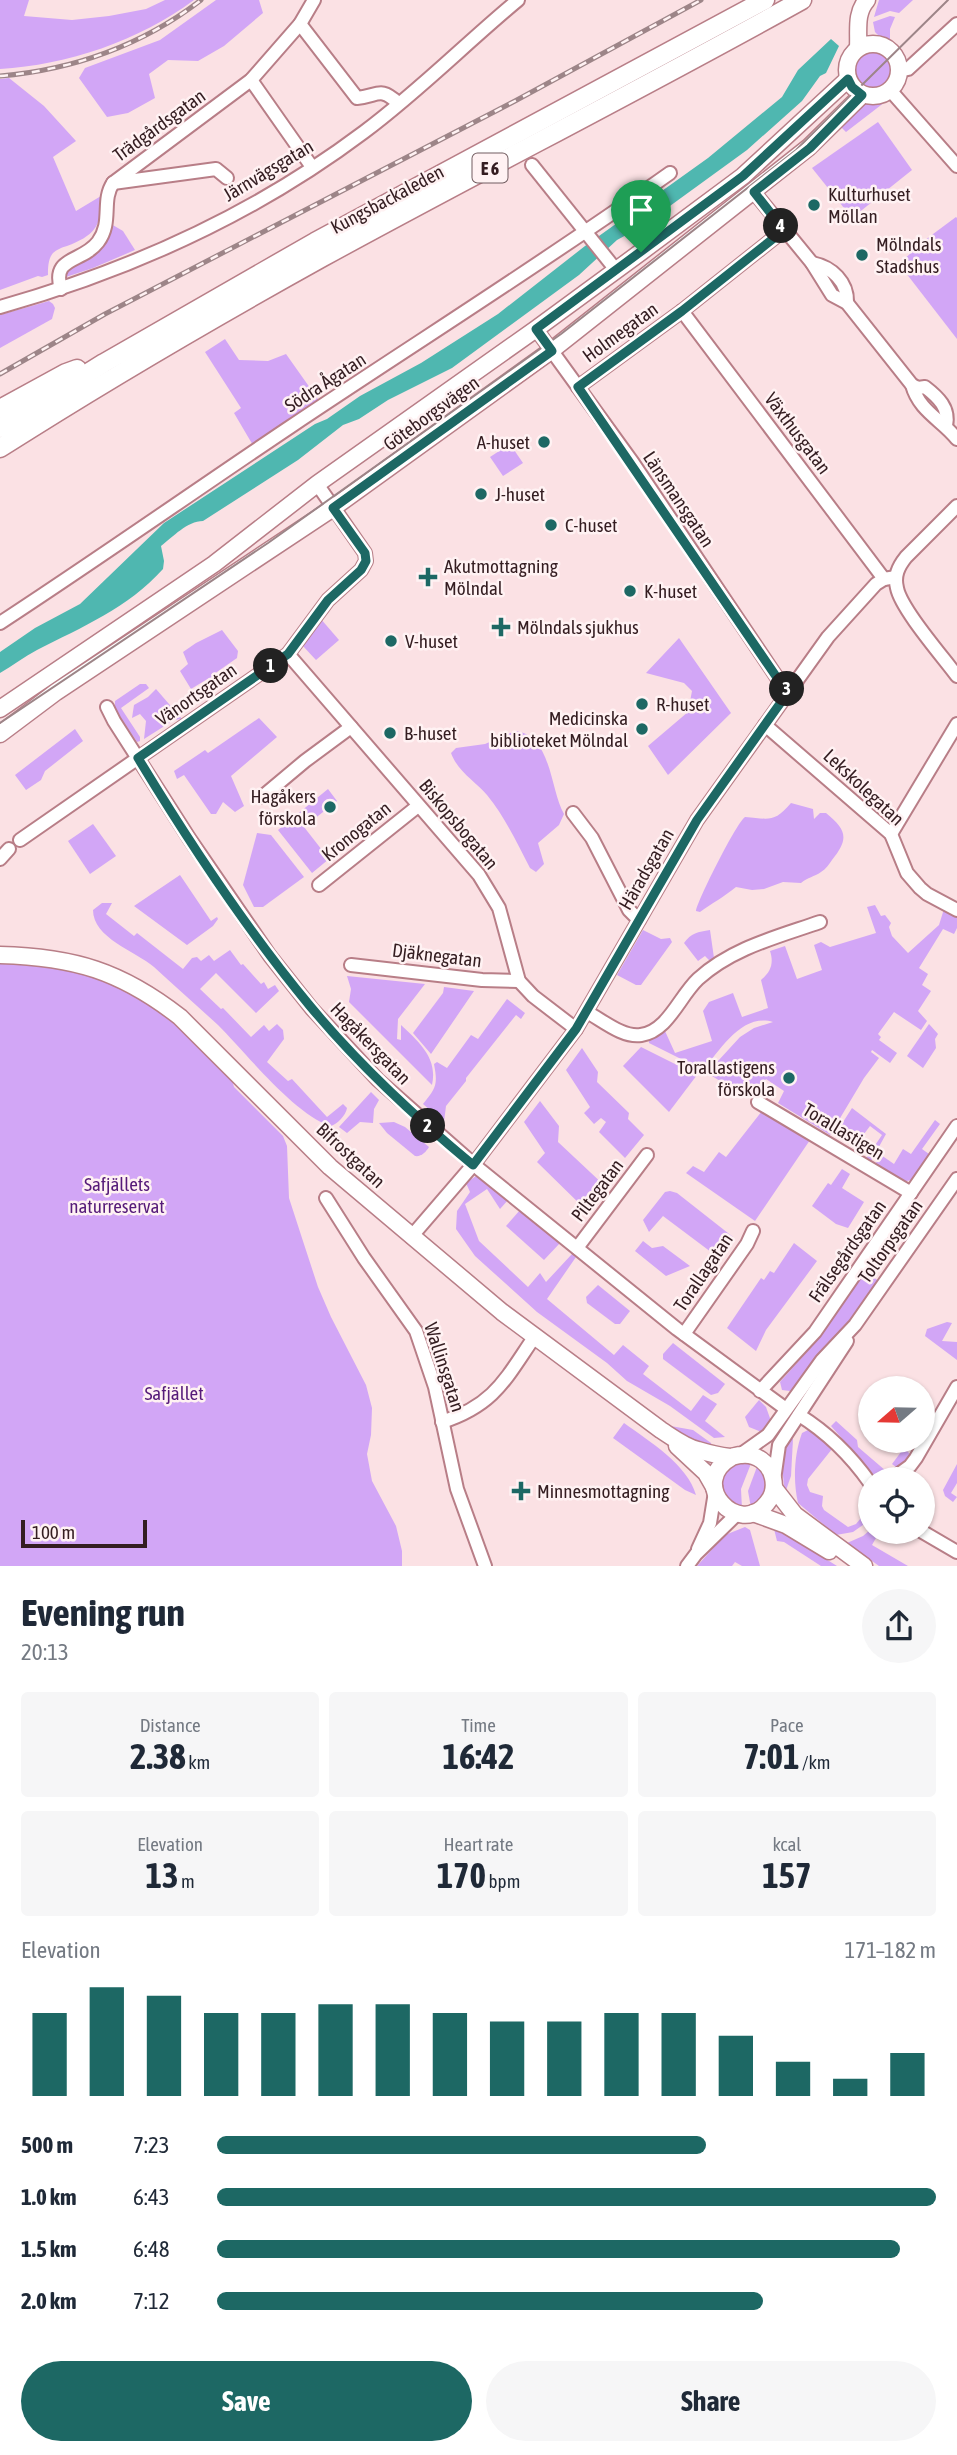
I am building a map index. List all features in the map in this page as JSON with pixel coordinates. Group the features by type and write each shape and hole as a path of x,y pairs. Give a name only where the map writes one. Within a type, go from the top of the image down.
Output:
{"highway":[{"name":"Kungsbackaleden","path":"0,428 104,363 315,242 765,0"},
{"name":"Kungsbackaleden","path":"0,451 44,421 189,333 323,257 802,0"},
{"path":"0,409 66,373 104,363"}],"main road":[{"name":"Göteborgsvägen","path":"867,1 867,20 876,44 893,54 899,71"},
{"name":"Göteborgsvägen","path":"0,709 204,571 317,484 536,329 611,263 743,176 848,79 848,62 858,48 859,13 861,6 867,1"},
{"path":"858,48 876,44"},
{"path":"848,79 852,87 862,95 875,97 890,90 899,71"},
{"name":"Göteborgsvägen","path":"0,734 47,698 333,508 552,351 810,148 862,95"},
{"name":"Bifrostgatan","path":"0,955 36,956 85,965 131,984 161,1002 180,1017 330,1167 411,1237 535,1336 660,1430 702,1469 715,1490"},
{"name":"Bifrostgatan","path":"660,1430 696,1450 736,1456"},
{"path":"851,1566 786,1525 723,1506 715,1490 718,1471 724,1463 736,1456 754,1456 761,1460 768,1467 774,1484 795,1515 864,1566"},
{"path":"745,1513 767,1504 774,1484"}],"street":[{"name":"Trädgårdsgatan","path":"61,289 58,279 60,269 88,252 98,242 104,230 108,219 108,190 113,183 251,80 300,24 314,0"},
{"name":"Järnvägsgatan","path":"0,307 61,289 147,257 211,227 368,130 518,0"},
{"path":"300,24 357,98 384,92 398,103"},
{"path":"899,71 908,69 957,24"},
{"path":"251,80 312,167"},
{"path":"890,90 957,166"},
{"path":"532,165 611,263"},
{"path":"113,183 216,169 227,178"},
{"name":"Södra Ågatan","path":"0,623 299,421 587,234 670,173"},
{"path":"754,192 812,263 831,269 848,292 847,303 912,385 931,417 946,426 957,439"},
{"name":"Holmegatan","path":"578,387 682,311 784,230"},
{"name":"Växthusgatan","path":"682,311 890,578 905,606 957,676"},
{"name":"Länsmansgatan","path":"536,329 782,685 789,691"},
{"name":"Vänortsgatan","path":"20,840 288,654 323,606 361,570 366,561 365,553 317,484"},
{"name":"Häradsgatan","path":"411,1237 473,1165 576,1029 697,820 789,691 841,622 876,584 890,578 906,557 957,506"},
{"name":"Biskopsbogatan","path":"288,654 479,875 492,895 505,929 519,981"},
{"name":"Hagåkersgatan","path":"107,707 256,937 305,1001 396,1098 473,1165 684,1334 786,1409"},
{"path":"891,834 957,724"},
{"name":"Lekskolegatan","path":"765,725 891,834 907,873 914,882 927,894 957,910"},
{"path":"262,797 351,727"},
{"name":"Kronogatan","path":"319,885 418,806"},
{"path":"573,813 592,838 629,910 639,920"},
{"path":"587,1012 629,1035 649,1033 662,1024 687,990 719,962 758,944 820,922"},
{"name":"Djäknegatan","path":"351,965 482,980 519,981"},
{"path":"519,981 533,996 576,1029"},
{"name":"Torallastigen","path":"758,1102 911,1194"},
{"name":"Frälsegårdsgatan","path":"760,1391 815,1332 957,1126"},
{"name":"Piltegatan","path":"577,1248 647,1155"},
{"name":"Toltorpsgatan","path":"736,1456 768,1435 822,1360 855,1325 957,1178"},
{"name":"Wallinsgatan","path":"326,1198 364,1258 416,1331 435,1387 457,1489 485,1566"},
{"name":"Torallagatan","path":"684,1334 747,1244 753,1231"},
{"name":"Toltorpsgatan","path":"774,1484 779,1445 850,1338 855,1325"},
{"path":"442,1422 495,1394 535,1336"},
{"path":"909,1467 957,1387"},
{"path":"799,1415 828,1435 858,1467"},
{"path":"696,1555 710,1522 715,1490"},
{"path":"687,1566 745,1513"},
{"path":"935,1539 957,1552"}],"green space":[{"path":"0,0 29,0 24,16 72,20 146,9 165,0 194,0 150,28 102,48 51,62 0,69"},
{"path":"216,0 259,0 263,13 224,46 198,61 168,60 149,74 155,98 128,113 107,117 79,78 85,68 160,40"},
{"path":"879,0 913,0 899,13 890,11 874,17"},
{"path":"895,17 890,29 890,39 886,43 875,32 873,22"},
{"path":"872,49 887,55 893,70 887,85 872,91 857,85 851,70 857,55"},
{"path":"9,78 44,106 76,141 53,157 76,211 101,196 101,206 98,222 90,233 53,253 49,261 48,275 0,290 0,79"},
{"path":"885,102 846,132 841,127 862,104"},
{"path":"878,122 912,170 852,218 812,168"},
{"path":"957,218 957,339 899,264"},
{"path":"111,224 123,231 135,250 66,277 67,266"},
{"path":"49,301 55,308 52,319 0,348 0,315"},
{"path":"225,339 239,360 268,361 286,354 320,402 254,447 234,413 241,408 205,352"},
{"path":"510,444 523,463 503,476 490,457"},
{"path":"320,618 339,640 316,660 302,645"},
{"path":"222,630 238,651 237,658 214,674 217,679 213,682 209,678 191,689 180,671 188,664 183,652"},
{"path":"679,638 731,713 668,775 648,746 688,712 692,691 684,683 646,673"},
{"path":"140,684 146,684 149,688 121,708 140,737 137,742 115,709 115,701"},
{"path":"156,689 182,719 174,720 144,739 146,721 140,714 132,718 134,705"},
{"path":"259,718 277,737 231,776 244,806 235,812 223,802 216,814 211,814 184,775 177,779 174,771 205,750 208,753"},
{"path":"75,729 83,741 45,771 41,780 26,790 15,775"},
{"path":"515,731 536,742 543,753 564,814 559,825 538,843 544,864 536,872 530,868 493,803 462,771 451,753 456,748 485,744"},
{"path":"328,789 337,801 304,827 329,859 312,873 278,830"},
{"path":"791,803 813,809 814,819 820,813 826,813 842,830 841,846 826,868 801,883 783,882 752,890 736,887 700,912 696,911 718,861 745,817 775,817"},
{"path":"93,824 116,856 90,874 68,841"},
{"path":"257,833 271,835 304,877 263,907 254,907 243,885"},
{"path":"180,875 211,921 217,917 218,919 213,926 187,945 134,906"},
{"path":"102,903 112,903 106,914 134,936 137,933 183,969 192,958 197,957 201,961 209,955 214,961 230,950 261,984 264,982 268,989 275,985 279,991 256,1013 216,973 200,989 251,1037 264,1025 269,1031 277,1024 283,1030 284,1039 267,1062 288,1081 292,1079 327,1117 343,1104 347,1108 341,1119 330,1126 301,1109 271,1082 218,1025 154,967 107,936 95,920 93,910"},
{"path":"875,905 881,916 885,915 891,923 889,927 892,936 908,953 939,925 944,909 957,917 957,928 954,934 943,929 919,968 928,974 922,985 931,991 918,1011 927,1021 921,1030 894,1012 878,1034 881,1037 879,1040 897,1053 890,1063 872,1050 879,1058 830,1135 778,1103 784,1091 766,1079 754,1095 745,1096 707,1073 740,1037 754,1028 773,1022 762,1021 742,1028 725,1043 703,1070 649,1043 649,1038 665,1031 675,1053 712,1041 703,1011 709,1002 733,993 742,1017 768,1008 761,980 771,967 770,951 785,946 797,979 822,970 814,945 821,942 830,947 876,933 867,907"},
{"path":"643,930 661,939 670,938 672,942 641,985 636,985 617,975"},
{"path":"710,930 714,958 710,961 705,956 698,961 684,943 695,934"},
{"name":"Safjället","path":"0,962 35,964 87,974 135,994 162,1012 186,1034 283,1136 287,1146 289,1198 318,1287 366,1385 372,1408 367,1454 372,1481 396,1526 402,1551 402,1566 0,1566"},
{"path":"347,976 425,984 398,1019 397,1039 401,1040 401,1025 426,1051 432,1067 432,1085 349,1002 351,989"},
{"path":"444,987 474,991 431,1054 413,1033 443,993"},
{"path":"507,999 525,1013 521,1019 516,1015 466,1078 446,1106 444,1122 423,1104 435,1086 434,1064 437,1062 447,1068 471,1035 478,1039"},
{"path":"929,1024 938,1034 935,1039 936,1048 923,1068 907,1056"},
{"path":"641,1047 697,1075 669,1112 623,1066"},
{"path":"582,1048 598,1072 597,1082 629,1113 628,1119 644,1135 625,1158 599,1132 606,1122 601,1118 594,1124 584,1113 590,1107 566,1070"},
{"path":"371,1092 379,1100 374,1109 373,1123 360,1122 347,1133 339,1127"},
{"path":"540,1101 559,1126 558,1142 606,1187 588,1212 537,1162 545,1153 524,1122"},
{"path":"852,1108 886,1134 870,1163 865,1160 882,1135 870,1126 855,1146 836,1133"},
{"path":"762,1111 810,1140 755,1221 686,1173 693,1166 704,1172 719,1152 726,1157"},
{"path":"935,1120 940,1124 922,1149 929,1154 912,1180 901,1182 874,1166 881,1155 894,1164 903,1149 911,1154"},
{"path":"394,1122 405,1127 429,1147 426,1151 415,1156 379,1123"},
{"path":"842,1169 850,1174 842,1188 864,1202 848,1228 836,1224 812,1206"},
{"path":"476,1176 508,1200 500,1209 487,1189 465,1204 479,1241 528,1287 540,1273 546,1282 572,1254 576,1257 547,1299 614,1355 623,1345 649,1366 643,1374 691,1411 703,1395 717,1404 705,1421 725,1437 714,1438 670,1406 627,1381 607,1363 537,1312 475,1256 456,1229 457,1211 470,1192 466,1183"},
{"path":"665,1192 677,1193 733,1237 719,1258 663,1216 649,1232 643,1220"},
{"path":"520,1210 560,1243 544,1260 506,1226"},
{"path":"643,1241 652,1248 663,1246 690,1266 666,1276 635,1251"},
{"path":"794,1243 817,1261 766,1330 756,1351 727,1328 761,1278 764,1280 770,1271 774,1273"},
{"path":"865,1272 879,1281 846,1329 795,1388 790,1391 782,1390 780,1382 820,1337"},
{"path":"598,1285 630,1311 620,1324 615,1324 587,1303 586,1297"},
{"path":"947,1322 952,1323 942,1341 957,1342 957,1360 925,1336 927,1329"},
{"path":"673,1343 725,1384 718,1393 711,1395 663,1359 663,1354"},
{"path":"759,1400 766,1407 771,1421 764,1433 749,1427 745,1417"},
{"path":"836,1421 857,1440 858,1453 865,1453 881,1467 867,1467 831,1426"},
{"path":"624,1423 676,1464 692,1484 696,1495 685,1490 613,1438"},
{"path":"665,1425 693,1430 711,1443 712,1449 698,1446"},
{"path":"808,1430 816,1432 832,1444 832,1449 808,1479 807,1485 810,1492 823,1496 824,1510 848,1527 858,1522 858,1528 853,1532 836,1535 798,1503 795,1486 796,1459 802,1433"},
{"path":"788,1437 793,1439 791,1476 785,1493 781,1459"},
{"path":"900,1453 910,1454 906,1461 896,1467 892,1464"},
{"path":"752,1461 741,1489 742,1509 721,1495 720,1476 732,1462"},
{"path":"758,1464 768,1479 764,1500 751,1508 748,1491"},
{"path":"957,1464 957,1483 951,1493 957,1497 953,1502 945,1496 943,1490"},
{"path":"745,1527 750,1530 760,1566 742,1566 735,1562 732,1566 697,1566 725,1535"},
{"path":"774,1529 780,1530 837,1566 821,1566 784,1542 777,1541"},
{"path":"858,1538 858,1544 873,1544 908,1566 879,1566 847,1543"}],"water":[{"path":"831,39 839,46 826,73 820,76 802,101 747,150 641,227 617,240 579,275 452,368 343,425 298,460 203,521 180,530 161,546 163,569 120,606 0,673 0,652 35,628 80,604 164,523 315,424 421,363 498,314 585,246 708,158 782,97 798,70"}],"tram line":[{"path":"0,723 268,543 561,334 796,150 948,0"}],"railway":[{"path":"0,76 54,68 106,53 155,30 201,0"},
{"path":"0,374 105,314 515,101 701,0"}],"place":[{"name":"Kulturhuset Möllan","path":"814,205"},
{"name":"Mölndals Stadshus","path":"862,255"},
{"name":"A-huset","path":"544,442"},
{"name":"J-huset","path":"481,494"},
{"name":"C-huset","path":"551,525"},
{"name":"Akutmottagning Mölndal","path":"428,577"},
{"name":"K-huset","path":"630,591"},
{"name":"Mölndals sjukhus","path":"501,627"},
{"name":"V-huset","path":"391,641"},
{"name":"R-huset","path":"642,704"},
{"name":"Medicinska biblioteket Mölndal","path":"642,729"},
{"name":"B-huset","path":"390,733"},
{"name":"Hagåkers förskola","path":"330,807"},
{"name":"Torallastigens förskola","path":"789,1078"},
{"name":"Minnesmottagning","path":"521,1491"}],"route":[{"path":"848,79 852,87 862,95 810,148 754,192 784,230 682,311 578,387 782,685 789,691 697,820 576,1029 473,1165 396,1098 312,1009 256,937 138,758 288,654 328,600 361,570 366,561 365,553 333,508 552,351 536,329 641,252 743,176 848,79"}],"park label":[{"name":"Safjällets naturreservat","path":"117,1195"}]}
